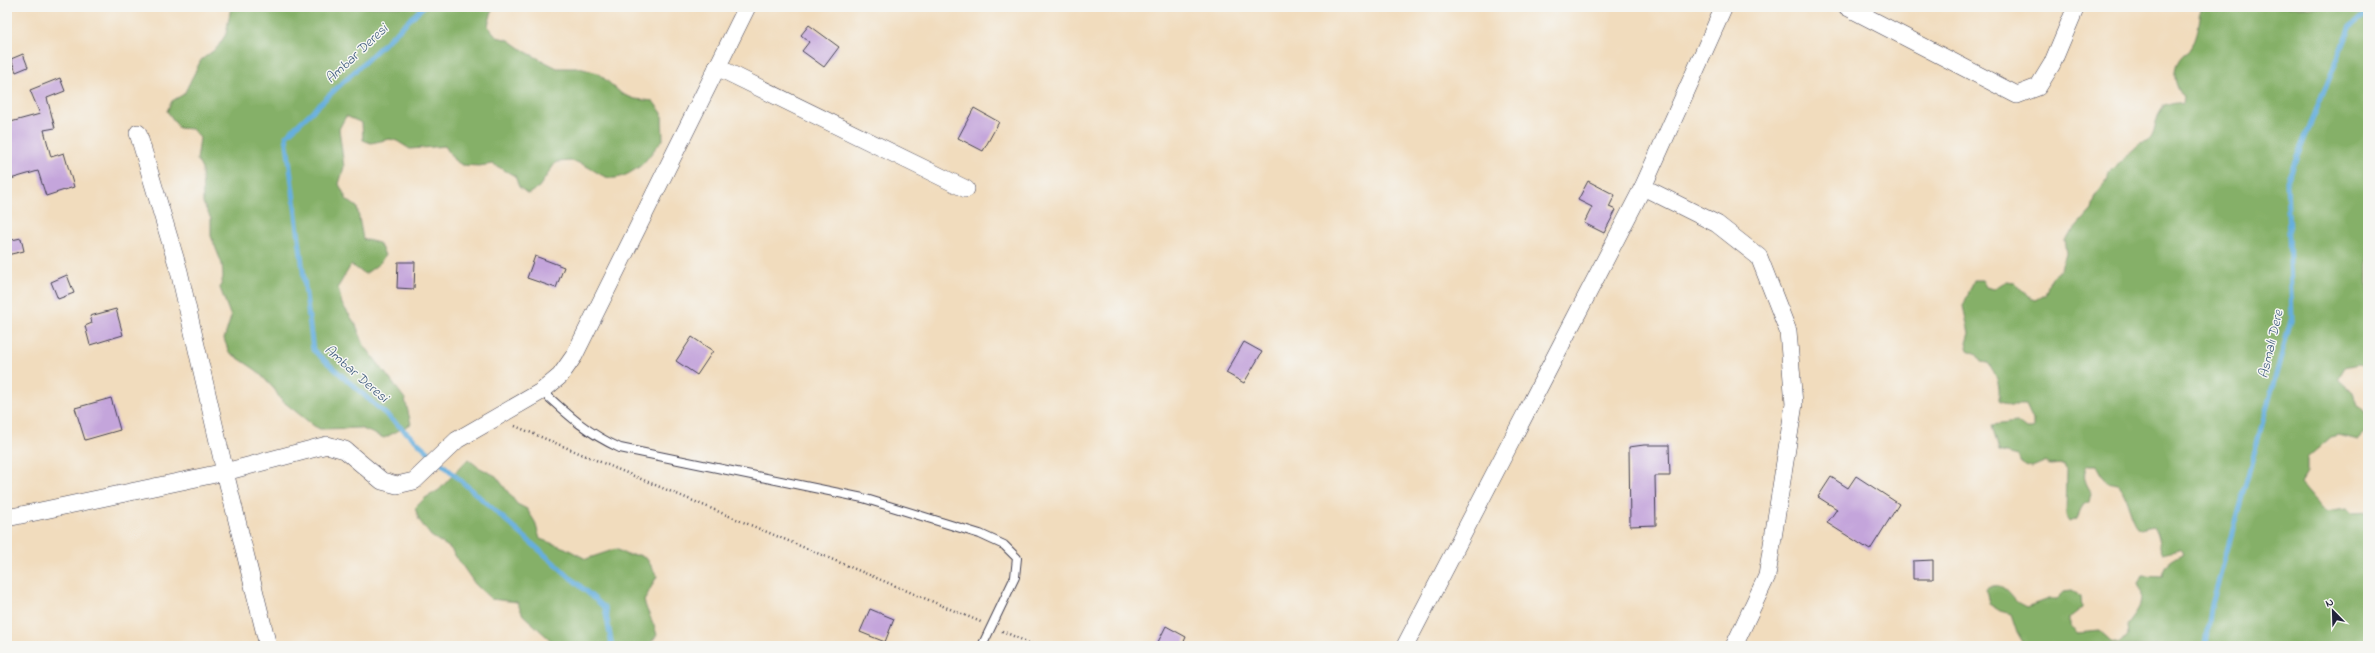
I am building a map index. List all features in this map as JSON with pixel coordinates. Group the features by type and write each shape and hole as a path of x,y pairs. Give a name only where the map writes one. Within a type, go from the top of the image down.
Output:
{"street":[{"path":"7,518 224,472 327,445 345,450 382,481 398,485 414,481 457,440 542,390 560,376 574,356 747,7"},
{"path":"1405,646 1642,187 1724,7"},
{"path":"1848,7 2017,95 2038,87 2052,64 2076,7"},
{"path":"717,67 966,189"},
{"path":"138,133 179,271 224,472 268,646"},
{"path":"1642,187 1718,224 1759,257 1788,331 1794,404 1767,576 1734,646"}],"lane":[{"path":"542,390 577,423 596,437 620,448 863,498 980,534 1004,545 1017,558 1015,577 982,646"}],"path":[{"path":"494,417 1036,646"}],"green space":[{"path":"231,7 493,7 488,26 497,37 509,40 526,52 557,68 579,68 598,73 622,94 635,99 653,101 662,113 663,140 639,167 617,178 610,178 603,176 581,164 571,161 556,162 539,187 528,194 519,187 515,176 493,164 479,166 462,165 454,160 445,146 410,149 397,141 390,139 371,143 363,140 362,123 346,116 339,129 344,167 339,184 347,200 357,207 363,239 379,243 385,255 380,263 365,274 351,265 338,287 342,304 356,325 364,345 405,399 411,424 384,438 360,428 320,429 314,426 280,399 275,390 256,370 229,352 224,339 231,317 220,288 223,277 222,264 211,236 211,219 203,203 202,169 197,160 200,138 192,129 179,128 167,111 172,101 184,94 201,60 217,48 226,34"},
{"path":"2201,7 2368,7 2368,370 2359,364 2345,367 2338,379 2353,393 2357,405 2363,409 2367,419 2368,430 2358,440 2339,435 2330,437 2307,457 2307,473 2301,483 2326,512 2346,509 2352,513 2368,512 2368,646 2033,646 2024,644 2017,632 2011,614 2000,611 1989,604 1986,589 2000,586 2017,602 2026,607 2048,599 2056,599 2063,592 2072,591 2081,596 2082,608 2069,618 2069,626 2077,633 2100,631 2111,641 2121,643 2128,635 2127,625 2140,606 2141,596 2138,583 2143,575 2162,576 2169,562 2183,554 2180,549 2163,553 2153,526 2140,529 2134,520 2122,489 2118,484 2106,482 2097,465 2087,465 2085,473 2086,483 2092,493 2090,502 2083,505 2077,519 2070,522 2066,516 2067,469 2063,464 2050,465 2044,462 2032,467 2021,464 2018,456 1999,451 1992,425 2017,422 2026,429 2033,429 2033,420 2026,405 2010,405 1999,400 1998,384 1991,367 1988,363 1982,362 1976,354 1968,350 1966,343 1969,333 1963,306 1974,280 1982,280 1986,287 1994,289 2006,281 2015,282 2028,297 2036,300 2045,295 2051,277 2060,270 2066,253 2064,241 2092,210 2096,195 2107,181 2109,173 2140,143 2145,142 2151,137 2164,105 2175,102 2183,104 2184,98 2176,84 2176,67 2178,62 2192,47 2199,24"},
{"path":"468,459 478,467 496,476 517,504 527,509 535,522 540,539 565,548 586,559 616,549 627,555 639,555 647,559 657,576 644,601 657,635 648,646 557,646 523,615 517,602 491,599 475,584 450,548 431,536 419,520 415,508 425,498 439,490"}],"building":[{"path":"809,25 839,47 824,67 802,51 809,42 801,35"},
{"path":"23,54 28,67 16,72 11,59"},
{"path":"60,78 65,91 47,98 55,128 44,130 51,157 64,153 74,187 46,196 38,171 7,180 7,123 40,114 30,90"},
{"path":"974,108 999,122 983,151 958,138"},
{"path":"1588,181 1615,195 1609,207 1616,210 1604,233 1584,223 1592,207 1578,200"},
{"path":"21,238 24,251 7,255 7,241"},
{"path":"535,256 564,267 556,288 527,278"},
{"path":"398,262 415,262 414,289 397,288"},
{"path":"67,275 74,293 58,299 51,282"},
{"path":"116,309 123,335 90,345 85,326 92,323 90,316"},
{"path":"692,337 713,351 697,375 676,361"},
{"path":"1244,342 1262,352 1244,383 1226,373"},
{"path":"111,398 120,430 85,440 75,408"},
{"path":"1644,445 1669,445 1670,476 1655,476 1656,525 1630,526 1629,447"},
{"path":"1856,476 1899,504 1870,550 1827,523 1837,509 1818,497 1831,477 1848,488"},
{"path":"1933,560 1933,579 1913,579 1913,561"},
{"path":"870,609 894,619 885,642 860,632"},
{"path":"1166,626 1186,637 1182,646 1156,646"}],"waterway":[{"name":"Ambar Deresi","path":"423,7 286,136 313,350 605,608 612,646"},
{"name":"Asmalı Dere","path":"2206,646 2211,608 2292,317 2287,181 2351,26 2368,12"}]}
